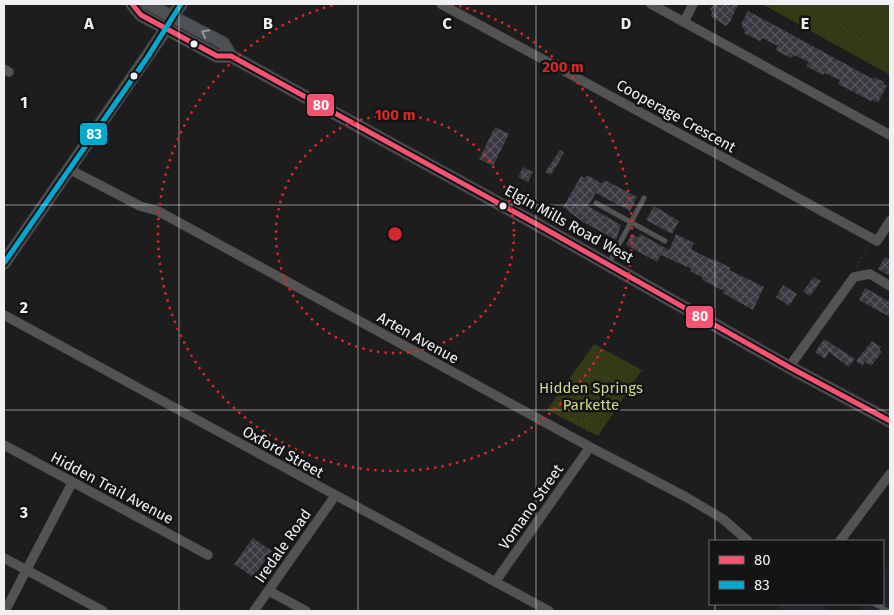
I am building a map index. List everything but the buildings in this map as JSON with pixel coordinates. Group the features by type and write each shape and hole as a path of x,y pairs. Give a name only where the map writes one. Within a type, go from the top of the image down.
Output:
{"main road":[{"name":"Elgin Mills Road West","path":"132,4 141,15 166,29 217,56 231,56 789,367 890,421"},
{"name":"Elgin Mills Road West","path":"148,4 223,43 231,56"},
{"path":"173,16 181,4"},
{"path":"4,263 166,29"}],"street":[{"name":"Cooperage Crescent","path":"441,4 877,241 890,221"},
{"path":"651,4 890,134"},
{"path":"684,22 693,4"},
{"path":"166,29 173,16"},
{"name":"Arten Avenue","path":"69,169 140,206 158,211 590,447 686,497 723,518 747,540"},
{"path":"789,367 854,277 870,274 890,286"},
{"name":"Oxford Street","path":"4,315 549,611"},
{"name":"Hidden Trail Avenue","path":"4,445 208,555"},
{"name":"Vomano Street","path":"495,582 590,447"},
{"path":"841,540 890,474"},
{"path":"5,611 72,482"},
{"name":"Iredale Road","path":"254,611 335,496"},
{"path":"4,558 104,611"},
{"path":"269,591 306,611"}],"lane":[{"path":"608,265 644,198"},
{"path":"596,203 665,241"},
{"path":"877,605 888,611"}],"path":[{"path":"826,4 830,14 848,32 890,55"},
{"path":"854,277 859,261 869,245"},
{"path":"587,432 592,412 616,382 600,376 590,376 581,378 570,386 562,399 563,408 568,417 580,423 589,419"},
{"path":"570,386 584,402 598,404"},
{"path":"548,410 563,404"},
{"path":"585,409 582,411 582,407 587,405 592,412"}],"shaded area":[{"path":"888,566 890,567 890,611 859,611 862,605 884,605 884,572"},
{"path":"781,605 821,605 832,611 777,611"}],"green space":[{"path":"762,4 890,4 890,75"},
{"name":"Hidden Springs Parkette","path":"594,344 642,370 598,436 547,410"}],"transit line":[{"name":"80","path":"132,4 141,15 217,56 231,56 540,226 789,367 890,421"},
{"name":"83","path":"4,263 147,58 181,4"}]}
